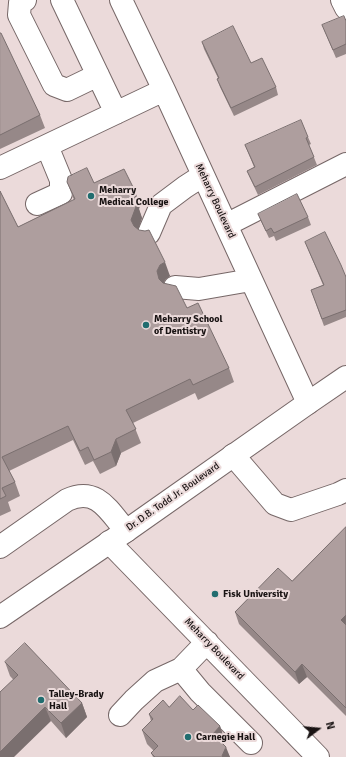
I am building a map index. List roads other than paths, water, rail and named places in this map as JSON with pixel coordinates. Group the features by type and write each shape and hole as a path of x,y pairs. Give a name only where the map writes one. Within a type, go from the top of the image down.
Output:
{"street":[{"path":"25,0 20,3 19,15 54,85 67,90 98,75"},
{"path":"62,0 116,113"},
{"name":"Meharry Boulevard","path":"121,0 308,403"},
{"path":"342,0 346,8"},
{"path":"0,168 164,90"},
{"path":"37,204 61,193 61,180 47,146"},
{"path":"226,225 346,164"},
{"path":"149,233 161,205 202,176"},
{"path":"175,288 199,289 252,280"},
{"name":"Dr. D.B. Todd Jr. Boulevard","path":"0,617 346,377"},
{"path":"233,455 275,504 292,510 346,490"},
{"name":"Meharry Boulevard","path":"0,547 75,496 92,497 100,500 105,505 118,536 207,642 318,757"},
{"path":"120,715 155,681 181,669 207,642"},
{"path":"181,669 200,692 251,743"}],"place":[{"name":"Meharry Medical College","path":"91,196"},
{"name":"Meharry School of Dentistry","path":"146,325"},
{"name":"Fisk University","path":"215,594"},
{"name":"Talley-Brady Hall","path":"41,700"},
{"name":"Carnegie Hall","path":"188,737"}]}
